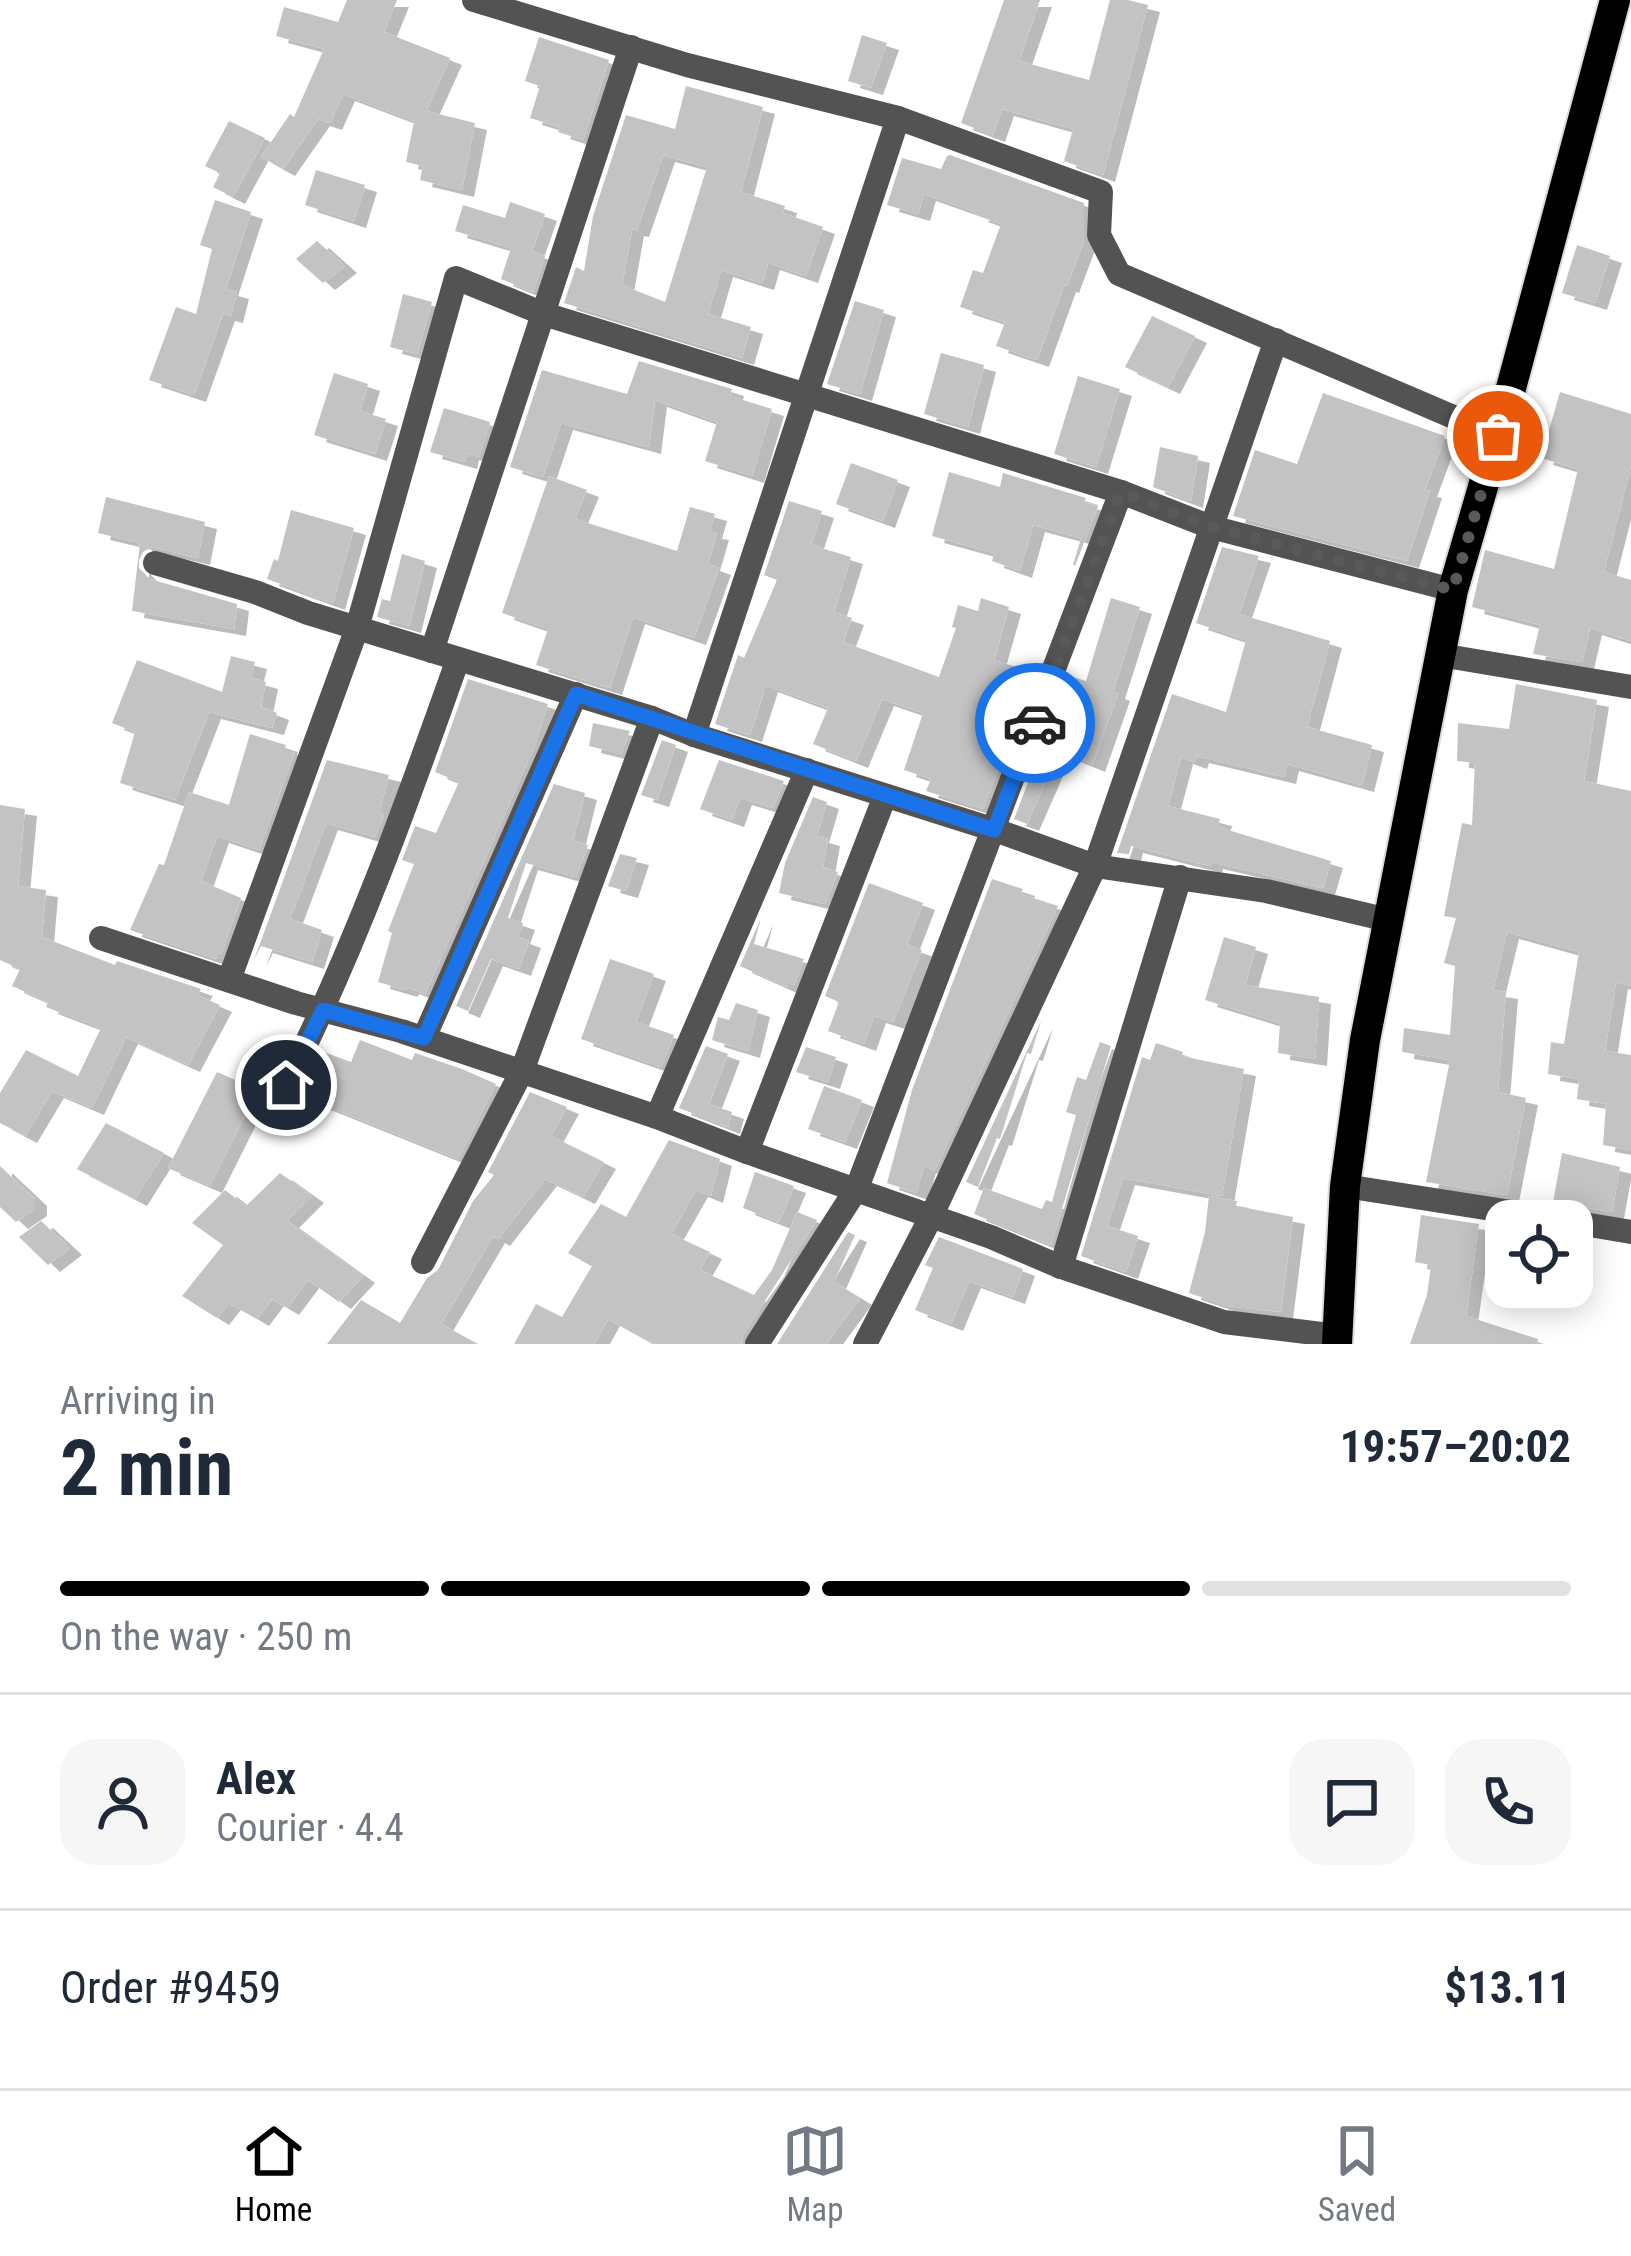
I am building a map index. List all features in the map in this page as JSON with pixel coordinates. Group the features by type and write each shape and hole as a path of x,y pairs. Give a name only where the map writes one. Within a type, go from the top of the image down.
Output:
{"main road":[{"path":"1338,1340 1345,1186 1365,1040 1453,590 1615,0"}],"street":[{"path":"474,0 687,65 898,118 1101,192 1099,235 1119,274 1498,436"},
{"path":"432,651 631,47"},
{"path":"694,735 898,118"},
{"path":"229,980 357,628 456,278 544,314 1121,492 1211,527 1453,590"},
{"path":"866,1344 1095,866 1276,340"},
{"path":"758,1344 856,1188 1121,492"},
{"path":"155,563 652,718 1095,866 1266,891 1388,920"},
{"path":"1440,655 1631,687"},
{"path":"286,1085 323,1010 412,790 458,659"},
{"path":"424,1038 576,694"},
{"path":"422,1262 522,1071 652,718"},
{"path":"657,1117 807,770"},
{"path":"747,1152 885,796"},
{"path":"1061,1267 1180,878"},
{"path":"101,938 424,1038 657,1117 991,1237 1061,1267 1224,1322 1338,1340"},
{"path":"1345,1186 1485,1208"},
{"path":"1593,1225 1631,1232"}],"building":[{"path":"347,0 397,0 384,32 450,58 426,111 475,123 462,190 420,180 423,166 406,162 414,121 343,94 330,123 318,119 283,169 261,157 290,114 294,117 324,49 276,36 284,7 338,22"},
{"path":"1004,0 1040,0 1019,61 1089,80 1110,0 1148,5 1103,175 1064,161 1073,129 1002,109 993,135 961,123"},
{"path":"862,35 887,43 871,88 848,81"},
{"path":"539,37 609,60 583,140 530,118 540,86 525,81"},
{"path":"686,86 763,107 741,192 785,206 783,213 823,227 806,276 768,263 762,283 721,270 708,314 751,327 742,358 564,303 576,267 584,271 593,216 626,115 675,129","holes":["663,155 707,167 665,302 622,285 632,229 637,230"]},
{"path":"229,121 265,138 233,197 213,187 220,173 205,166"},
{"path":"950,155 1084,203 1084,241 1037,360 996,346 1005,322 960,307 973,270 983,273 1001,224 924,194 918,214 887,205 902,158 941,169"},
{"path":"316,170 365,185 354,221 305,205"},
{"path":"215,200 251,212 226,289 237,292 231,316 223,314 194,395 149,380 176,307 196,314 212,249 200,245"},
{"path":"510,202 545,214 532,251 545,256 533,292 501,279 511,248 455,231 463,205 505,218"},
{"path":"317,241 345,266 323,283 296,259"},
{"path":"1577,245 1610,256 1595,303 1562,293"},
{"path":"403,294 432,302 417,354 390,347"},
{"path":"855,301 884,310 860,394 827,384"},
{"path":"1152,316 1195,336 1168,387 1125,367"},
{"path":"941,353 984,365 968,427 924,414"},
{"path":"639,361 732,389 730,396 772,409 752,476 705,461 717,422 655,400 649,447 561,423 543,477 510,467 542,370 627,394"},
{"path":"334,373 368,384 360,411 386,419 375,454 314,435"},
{"path":"1078,376 1120,389 1096,467 1054,454"},
{"path":"1560,392 1631,414 1631,465 1604,572 1631,580 1631,641 1590,628 1582,662 1533,654 1540,625 1472,607 1485,550 1554,569 1578,469 1541,458"},
{"path":"1323,393 1445,436 1407,561 1233,516 1255,450 1297,464"},
{"path":"444,408 490,422 479,457 467,453 465,462 430,452"},
{"path":"1160,447 1198,456 1191,501 1153,487"},
{"path":"851,463 898,480 883,521 836,504"},
{"path":"949,472 1000,487 1003,473 1086,498 1084,502 1098,506 1075,566 1081,538 1033,525 1020,571 992,561 994,553 932,536"},
{"path":"549,476 587,490 575,519 677,551 690,507 715,514 710,532 717,533 708,564 719,568 694,638 633,617 610,688 536,665 548,629 502,613"},
{"path":"106,497 205,522 198,558 152,547 143,552 139,568 150,579 237,604 234,629 132,611 140,543 98,533"},
{"path":"789,501 822,511 811,545 851,557 834,612 852,618 843,642 939,677 956,628 952,627 958,605 978,611 981,598 1009,607 994,660 1035,673 983,809 926,791 931,779 904,770 923,713 882,699 856,761 813,744 828,708 766,685 750,735 715,724 738,655 744,658 777,580 764,575"},
{"path":"291,510 354,528 333,603 267,579 274,559 278,561"},
{"path":"1222,547 1259,556 1239,614 1330,641 1307,727 1372,745 1362,785 1287,764 1284,777 1197,756 1195,762 1181,757 1168,806 1220,819 1218,827 1331,861 1323,888 1131,846 1129,854 1117,853 1172,694 1226,712 1246,640 1196,623"},
{"path":"402,554 425,561 409,626 377,617 382,599 390,601"},
{"path":"1111,598 1140,607 1113,692 1118,694 1093,765 1059,751 1027,824 1014,819 1069,676 1086,681"},
{"path":"231,656 255,662 251,678 266,682 261,707 277,713 272,728 209,712 175,800 120,783 135,732 112,723 137,660 222,692"},
{"path":"468,679 548,704 533,750 425,994 378,982 392,933 388,931 414,864 402,860 415,826 436,833 459,782 435,772"},
{"path":"1516,684 1597,700 1584,781 1631,791 1631,986 1616,982 1605,1051 1631,1055 1631,1150 1603,1145 1606,1104 1577,1099 1579,1079 1548,1074 1551,1042 1564,1044 1579,952 1507,932 1493,990 1506,992 1498,1092 1526,1098 1507,1195 1426,1182 1450,1060 1402,1052 1404,1028 1450,1035 1455,966 1444,963 1456,918 1444,916 1462,823 1472,825 1475,763 1457,761 1458,723 1509,729"},
{"path":"593,723 630,731 621,754 589,746"},
{"path":"250,734 295,751 259,850 217,836 201,881 241,898 221,954 216,959 130,930 159,864 164,865 189,792 229,805"},
{"path":"662,740 676,745 657,800 641,795"},
{"path":"327,760 389,775 379,813 384,815 375,837 326,823 290,919 322,930 312,962 261,946 254,960"},
{"path":"719,760 784,781 773,808 740,798 732,820 700,809"},
{"path":"554,784 585,793 573,841 588,845 576,877 526,863 508,918 523,923 518,937 529,941 519,969 491,959 468,1011 456,1006"},
{"path":"813,797 827,802 817,836 828,839 823,867 838,872 825,904 779,893 785,863"},
{"path":"0,805 25,809 18,886 46,890 42,937 115,965 117,961 201,989 197,995 220,1005 188,1065 126,1037 92,1108 52,1091 25,1136 0,1123 0,1093 26,1050 78,1076 101,1028 46,1007 48,1002 12,986 20,969 0,960"},
{"path":"620,854 637,858 626,891 608,886"},
{"path":"992,879 1058,906 935,1170 924,1166 916,1193 887,1183 912,1090"},
{"path":"869,883 923,903 907,945 922,950 893,1022 874,1016 864,1044 828,1031 839,1002 825,996"},
{"path":"761,918 754,944 804,959 794,985 787,987 740,966"},
{"path":"1224,937 1256,947 1245,985 1319,997 1315,1059 1278,1053 1280,1023 1205,1000"},
{"path":"610,959 654,974 636,1022 674,1035 661,1067 581,1039"},
{"path":"736,1003 758,1010 748,1051 712,1040 718,1017 729,1020"},
{"path":"1041,1021 978,1187 966,1182"},
{"path":"360,1040 412,1060 415,1053 496,1084 458,1159 299,1095 321,1051 351,1062"},
{"path":"1100,1042 1111,1046 1051,1245 974,1214 984,1188 1042,1209 1046,1200 1052,1202 1076,1115 1066,1112 1077,1077 1086,1080"},
{"path":"1156,1043 1183,1052 1181,1056 1244,1069 1222,1196 1123,1178 1107,1226 1138,1236 1126,1272 1081,1256 1142,1057 1150,1060"},
{"path":"706,1046 728,1054 709,1104 732,1112 728,1127 679,1108"},
{"path":"806,1047 836,1057 828,1082 796,1072"},
{"path":"217,1072 258,1090 210,1186 168,1168"},
{"path":"824,1086 862,1100 845,1142 808,1129"},
{"path":"530,1092 567,1107 551,1136 604,1162 583,1197 545,1179 498,1239 493,1236 441,1324 478,1344 327,1344 361,1300 400,1323 427,1278 438,1270 473,1201 494,1175 488,1172"},
{"path":"106,1123 164,1153 135,1199 77,1169"},
{"path":"669,1140 720,1159 711,1196 696,1190 671,1234 710,1252 700,1270 754,1295 772,1270 797,1212 817,1220 741,1344 653,1344 608,1319 594,1344 514,1344 536,1304 562,1317 592,1266 568,1253 601,1204 626,1217"},
{"path":"1562,1153 1620,1167 1612,1212 1593,1209 1593,1200 1553,1200"},
{"path":"0,1166 35,1199 35,1209 16,1222 0,1207"},
{"path":"755,1172 794,1186 779,1222 743,1208"},
{"path":"280,1173 312,1196 287,1221 363,1276 339,1302 308,1280 287,1308 272,1299 257,1319 229,1303 217,1318 182,1296 223,1245 192,1223 225,1190 246,1206"},
{"path":"1209,1196 1293,1217 1281,1312 1228,1306 1189,1293"},
{"path":"1421,1215 1479,1224 1466,1316 1538,1339 1537,1344 1410,1344 1427,1295 1431,1265 1415,1262"},
{"path":"41,1221 70,1248 48,1265 19,1237"},
{"path":"848,1232 855,1235 834,1282 860,1298 826,1344 777,1344"},
{"path":"939,1237 1023,1269 1013,1297 969,1281 951,1324 915,1310 933,1268 925,1265"}],"way so far":[{"path":"1035,723 1121,492 1211,527 1453,590 1498,436"}],"route":[{"path":"286,1085 323,1010 424,1038 576,694 994,830 1035,723"}]}
